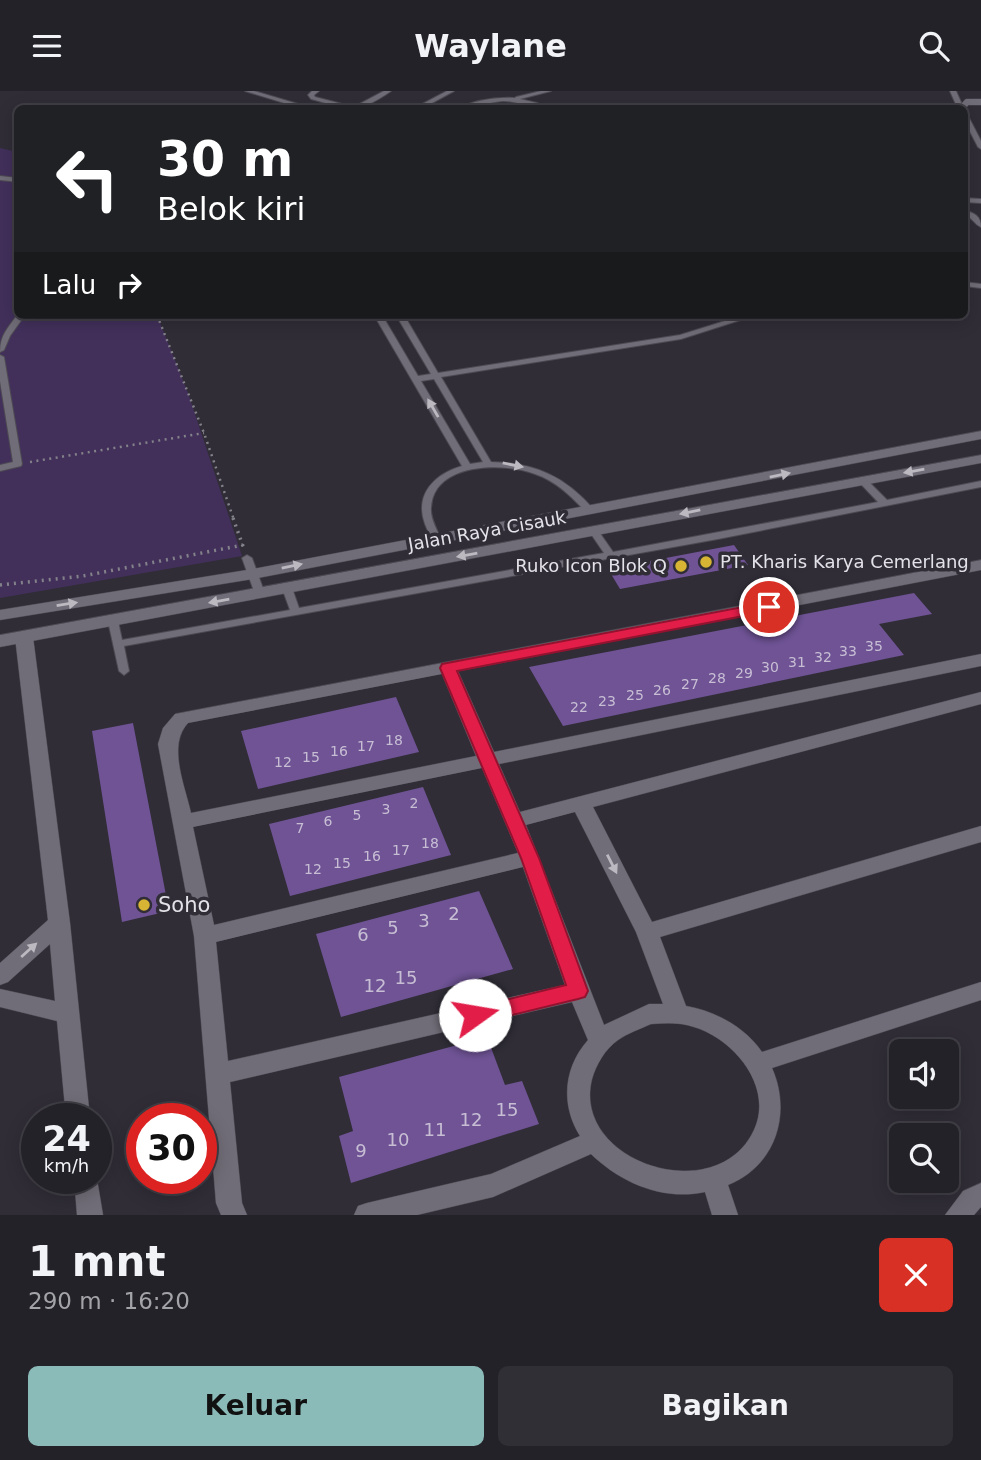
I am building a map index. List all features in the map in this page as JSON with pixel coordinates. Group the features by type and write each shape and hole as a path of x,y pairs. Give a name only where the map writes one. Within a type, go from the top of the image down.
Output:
{"street":[{"name":"Jalan Raya Cisauk","path":"0,615 253,574 981,435"},
{"name":"Jalan Raya Cisauk","path":"0,641 981,459"},
{"path":"234,1215 229,1203 205,936 167,744 172,728 182,718 981,565"},
{"path":"23,637 59,923 65,1013 76,1103"},
{"path":"182,822 981,660"},
{"path":"448,668 530,858 578,991 599,1038"},
{"path":"514,821 981,698"},
{"path":"581,804 647,932 678,1014"},
{"path":"647,932 981,834"},
{"path":"205,936 530,858"},
{"path":"0,976 59,923"},
{"path":"218,1074 578,991"},
{"path":"758,1063 981,991"},
{"path":"0,998 65,1013"},
{"path":"649,1014 678,1014 702,1019 724,1030 743,1045 758,1063 767,1082 771,1102 769,1122 763,1140 743,1164 714,1180 688,1184 661,1182 636,1174 612,1160 595,1141 580,1114 577,1086 583,1060 599,1038 622,1022 649,1014"},
{"path":"367,1215 493,1185 595,1141"},
{"path":"714,1180 725,1215"},
{"path":"88,1194 90,1215"},
{"path":"958,1215 972,1199 981,1195"}],"lane":[{"path":"248,91 298,105"},
{"path":"316,91 311,95 313,98 342,105"},
{"path":"360,105 388,91"},
{"path":"424,105 452,91"},
{"path":"471,105 512,100 551,91"},
{"path":"512,100 531,105"},
{"path":"968,113 981,141"},
{"path":"968,121 981,147"},
{"path":"968,213 981,225"},
{"path":"0,350 6,336 19,319"},
{"path":"380,319 467,467"},
{"path":"403,319 487,462"},
{"path":"416,379 681,337 739,319"},
{"path":"0,357 18,464 0,468"},
{"path":"436,539 426,509 430,491 443,477 487,462 510,463 556,480 590,511"},
{"path":"863,481 885,503"},
{"path":"117,644 610,555 981,484"},
{"path":"594,531 610,555"},
{"path":"247,558 260,594"},
{"path":"287,588 295,611"},
{"path":"113,621 124,671"}],"path":[{"path":"159,319 204,433 247,558"},
{"path":"18,464 204,433"},
{"path":"0,585 83,576 243,545"}],"shaded area":[{"path":"0,148 14,151 14,319 159,319 188,393 242,556 0,598"}],"building":[{"name":"Ruko Icon Blok Q","path":"734,545 748,565 620,589 608,569"},
{"path":"914,593 932,614 879,624 904,655 563,726 529,667"},
{"path":"396,697 419,752 258,789 241,731"},
{"path":"133,723 169,911 122,922 92,731"},
{"path":"423,787 451,855 290,896 269,824"},
{"path":"479,891 513,969 341,1017 316,934"},
{"path":"487,1037 505,1085 522,1081 539,1124 351,1183 339,1136 353,1131 339,1077"}],"place":[{"name":"PT. Kharis Karya Cemerlang","path":"706,562"},
{"name":"Ruko Icon Blok Q","path":"681,566"},
{"name":"Soho","path":"144,905"}],"route":[{"path":"475,1015 578,991 530,858 448,668 769,607"}]}
